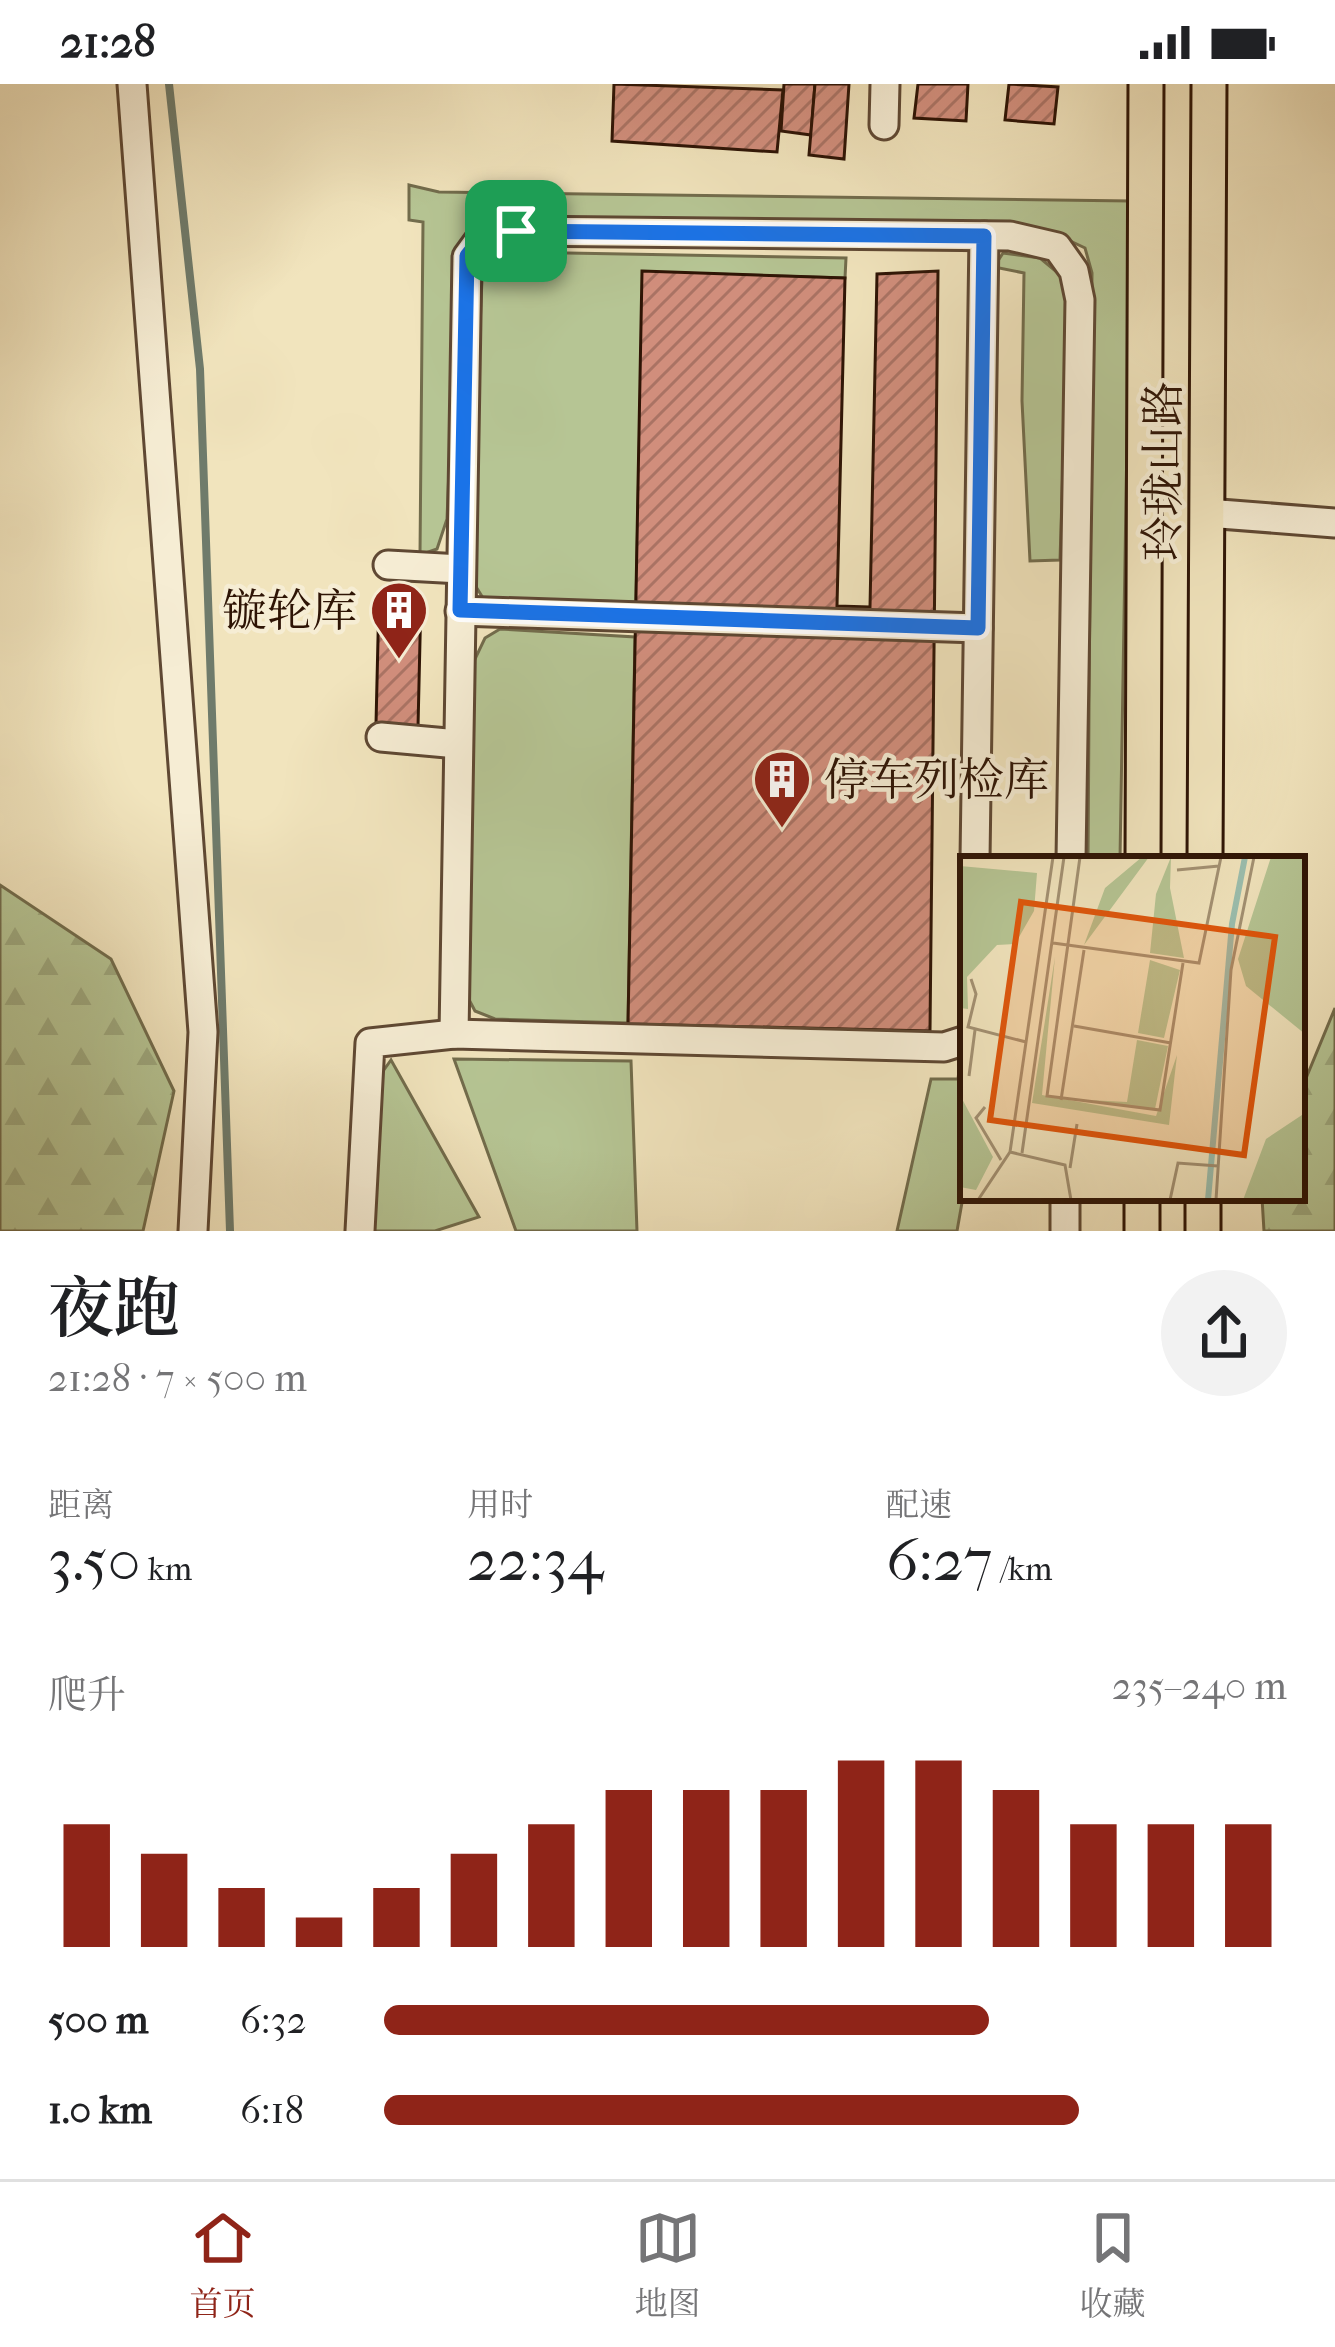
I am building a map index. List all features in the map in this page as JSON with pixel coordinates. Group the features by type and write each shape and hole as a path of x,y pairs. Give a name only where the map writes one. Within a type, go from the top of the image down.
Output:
{"main road":[{"name":"玲珑山路","path":"1142,856 1146,84"},
{"name":"玲珑山路","path":"1205,856 1209,84"}],"street":[{"path":"132,84 203,1032 193,1231"},
{"path":"884,125 885,84"},
{"path":"454,1034 467,256 483,236 516,231 984,236 1057,247 1074,272 1080,300 1071,856"},
{"path":"975,856 984,236"},
{"path":"1207,513 1335,523"},
{"path":"388,565 461,569"},
{"path":"460,610 978,628"},
{"path":"381,737 458,743"},
{"path":"360,1231 370,1043 454,1034 944,1047 960,1042"},
{"path":"1065,1231 1066,1201"}],"green space":[{"path":"409,185 439,192 1131,201 1120,856 1088,856 1092,273 1085,248 1047,230 484,221 458,248 447,519 437,549 420,555 423,222 409,220"},
{"path":"511,252 846,258 845,278 643,272 636,602 483,598 470,577 482,278 493,261"},
{"path":"1003,253 1040,258 1064,278 1068,306 1060,560 1030,561 1022,401 1024,273 994,267"},
{"path":"500,629 635,637 628,1023 495,1019 475,1011 466,994 474,661 485,638"},
{"path":"0,885 111,959 174,1091 143,1231 0,1231"},
{"path":"1335,1008 1335,1231 1264,1231 1262,1201 1305,1201 1305,1081"},
{"path":"454,1059 631,1061 637,1231 516,1231"},
{"path":"391,1060 479,1217 435,1231 370,1231 381,1074"},
{"path":"960,1063 962,1201 957,1231 897,1231 931,1079 958,1079"}],"building":[{"path":"614,84 783,90 777,152 612,141"},
{"path":"784,84 815,84 811,135 781,131"},
{"path":"815,84 849,84 844,159 809,155"},
{"path":"918,84 968,84 966,121 914,118"},
{"path":"1009,84 1058,87 1054,124 1005,120"},
{"name":"停车列检库","path":"642,271 845,278 837,606 870,607 877,274 938,271 930,1031 628,1024"},
{"name":"镟轮库","path":"379,596 421,597 418,727 376,724"}],"waterway":[{"path":"169,84 200,369 230,1231"}],"place":[{"name":"镟轮库","path":"399,661"},
{"name":"停车列检库","path":"782,830"}],"route":[{"path":"516,231 984,236 978,628 460,610 467,256 483,236 516,231"}]}
